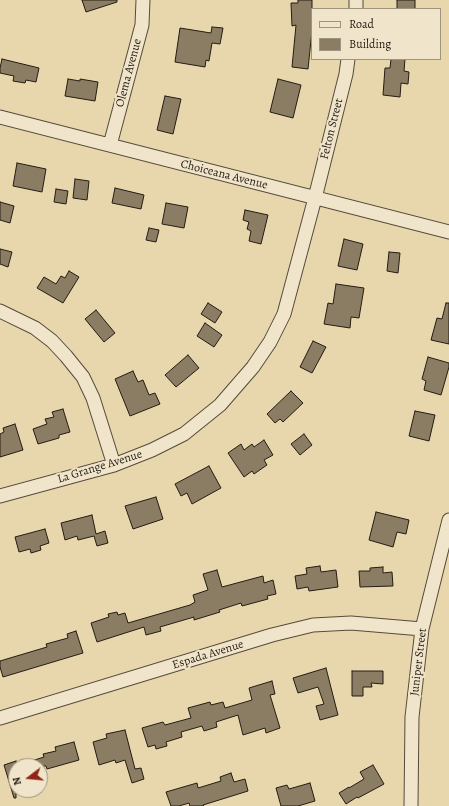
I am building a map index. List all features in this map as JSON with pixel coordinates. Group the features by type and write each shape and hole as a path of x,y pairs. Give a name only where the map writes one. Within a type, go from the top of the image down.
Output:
{"street":[{"name":"Olema Avenue","path":"110,145 142,25 143,0"},
{"name":"Felton Street","path":"315,198 346,74 348,60"},
{"name":"Choiceana Avenue","path":"0,116 449,232"},
{"name":"La Grange Avenue","path":"0,496 114,465 152,450 184,434 220,405 253,367 270,342 284,314 315,198"},
{"path":"0,311 35,328 52,341 83,377 93,398 114,465"},
{"name":"Juniper Street","path":"411,806 412,717 422,629 449,520"},
{"name":"Espada Avenue","path":"0,718 265,638 313,625 351,622 422,629"}],"building":[{"path":"82,0 117,0 117,2 86,12"},
{"path":"298,0 312,0 311,40 308,69 292,67 296,25 292,26 291,3 298,3"},
{"path":"397,0 415,0 415,8 397,8"},
{"path":"212,27 223,28 220,44 212,43 209,61 206,60 205,67 175,62 180,28 211,33"},
{"path":"2,59 39,68 36,82 26,80 25,83 13,81 14,76 0,73"},
{"path":"391,60 405,60 404,71 409,72 408,84 401,83 400,97 383,95 385,68 390,68"},
{"path":"68,79 98,82 95,101 65,96"},
{"path":"278,79 301,85 293,118 270,112"},
{"path":"165,96 181,99 173,134 157,130"},
{"path":"17,163 46,169 42,192 13,186"},
{"path":"75,179 89,181 87,200 73,198"},
{"path":"115,188 144,195 141,209 112,203"},
{"path":"56,189 68,191 66,204 54,202"},
{"path":"0,202 14,206 10,223 0,220"},
{"path":"166,203 188,207 184,228 162,224"},
{"path":"245,210 268,215 261,244 249,241 251,231 247,229 249,222 243,220"},
{"path":"149,228 159,230 156,242 146,240"},
{"path":"344,239 363,244 357,270 338,266"},
{"path":"0,249 12,252 8,267 0,264"},
{"path":"389,252 400,253 398,273 387,271"},
{"path":"69,271 79,277 63,303 37,288 44,277 56,284 61,276 65,278"},
{"path":"336,284 364,288 359,318 351,317 350,328 324,324 328,303 333,304"},
{"path":"208,303 222,312 215,323 201,314"},
{"path":"446,303 449,303 449,344 431,340 437,318 442,319"},
{"path":"96,310 115,333 104,342 85,319"},
{"path":"205,323 222,335 214,347 197,336"},
{"path":"313,341 326,347 312,373 300,367"},
{"path":"188,355 199,368 176,387 165,375"},
{"path":"428,357 449,363 441,395 424,390 426,381 422,379"},
{"path":"133,371 138,382 143,380 149,395 155,393 160,404 130,416 115,379"},
{"path":"291,391 303,403 283,422 280,419 275,423 267,414"},
{"path":"63,409 70,432 59,435 59,438 38,444 33,429 47,424 45,419 54,417 52,412"},
{"path":"415,411 435,415 429,441 409,436"},
{"path":"15,424 23,450 0,457 0,434 4,432 3,428"},
{"path":"304,434 312,445 300,455 291,444"},
{"path":"264,440 273,455 264,460 267,465 254,474 252,471 244,477 228,453 241,444 244,450 252,444 254,447"},
{"path":"209,466 221,488 192,504 187,493 181,496 175,484"},
{"path":"156,497 163,519 133,529 125,506"},
{"path":"376,512 409,520 406,534 397,532 393,547 369,540"},
{"path":"92,515 96,534 105,531 108,543 97,546 94,536 78,540 77,536 65,540 61,523"},
{"path":"45,529 49,543 40,546 41,550 31,553 30,549 19,552 15,537"},
{"path":"320,566 321,572 336,570 338,587 309,591 308,587 297,589 295,576 307,574 306,568"},
{"path":"383,567 383,573 392,572 393,586 360,587 359,571 370,571 370,568"},
{"path":"217,570 222,587 263,576 264,583 273,580 276,594 267,596 268,599 242,606 241,603 219,610 220,612 194,620 194,617 160,627 161,631 146,635 144,627 97,642 91,623 109,617 108,614 117,612 118,615 125,613 128,623 190,605 195,602 193,595 208,590 203,574"},
{"path":"76,631 83,653 3,677 0,661 47,647 46,644 68,638 67,634"},
{"path":"326,668 338,715 320,720 316,706 324,704 318,687 298,693 293,678"},
{"path":"352,671 383,671 383,684 371,683 372,687 363,687 363,696 352,696"},
{"path":"272,681 275,694 270,695 280,728 266,733 265,728 243,735 238,715 216,722 217,727 204,731 202,726 181,732 182,737 166,742 167,746 156,749 155,745 148,747 142,728 163,722 165,725 191,718 188,708 210,702 211,705 223,702 225,708 252,700 249,688"},
{"path":"125,730 135,769 141,768 144,779 132,783 125,760 116,763 115,760 99,765 93,742 107,738 106,734"},
{"path":"74,742 79,760 48,769 48,758 41,758 44,757 43,754 56,751 55,747"},
{"path":"8,764 8,778 4,765"},
{"path":"373,765 384,784 346,804 339,793 364,779 360,772"},
{"path":"231,773 234,782 245,779 248,791 203,805 204,806 190,806 189,803 179,806 171,806 166,792 197,783 198,788 221,781 220,777"},
{"path":"310,783 315,801 298,806 281,806 276,788 287,785 289,789"}]}
